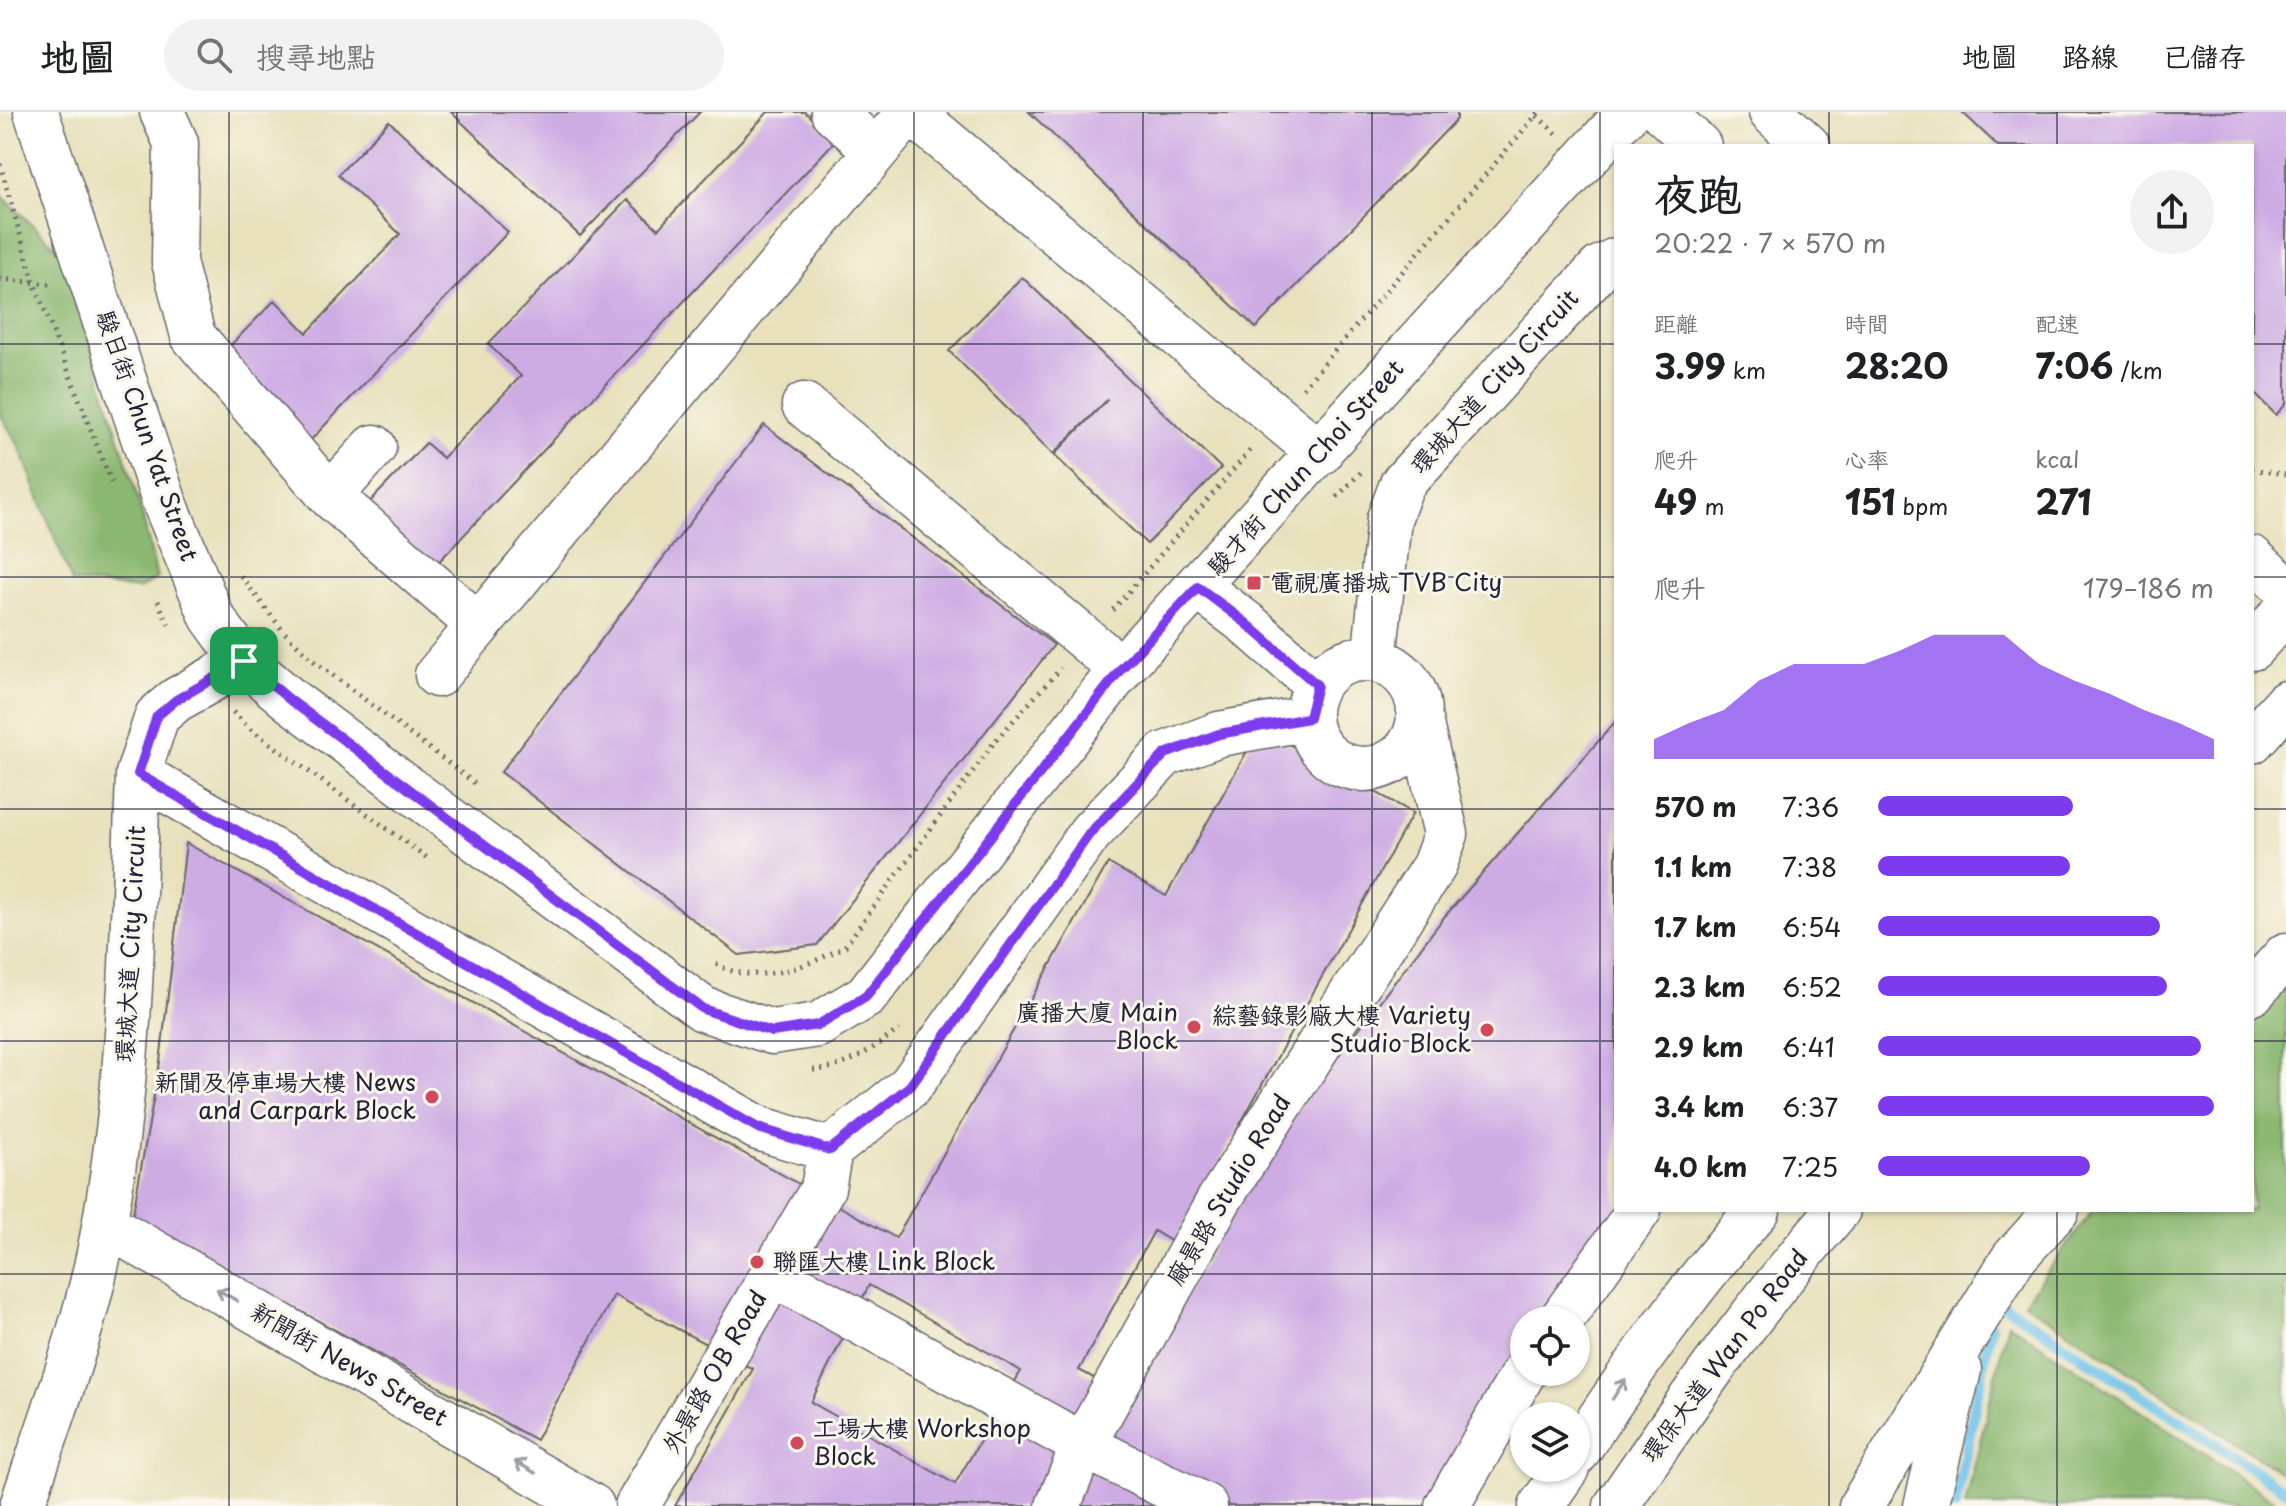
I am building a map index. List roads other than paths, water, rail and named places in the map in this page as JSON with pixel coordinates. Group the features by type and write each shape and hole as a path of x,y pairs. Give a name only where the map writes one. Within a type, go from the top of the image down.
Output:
{"street":[{"name":"駿日街 Chun Yat Street","path":"36,112 164,501 212,617 244,661 290,700 703,1009"},
{"path":"162,112 176,143 174,262 193,336 330,496 477,624"},
{"path":"833,112 876,151"},
{"path":"437,675 910,112 1320,453"},
{"name":"駿才街 Chun Choi Street","path":"703,1009 772,1032 818,1025 866,996 1121,669 1628,112"},
{"path":"1662,112 1697,144"},
{"path":"1771,112 1806,144"},
{"name":"環城大道 City Circuit","path":"1374,660 1389,519 1402,484 1600,268 1614,261"},
{"path":"804,405 1121,669"},
{"path":"330,496 374,447"},
{"path":"2254,560 2286,589"},
{"path":"1198,587 1246,623 1313,702"},
{"path":"2254,649 2286,610"},
{"path":"2254,653 2286,681"},
{"path":"1374,660 1399,671 1409,681 1420,706 1420,720 1411,746 1402,756 1378,768 1364,770 1337,763 1326,755 1311,732 1313,702 1341,664 1374,660"},
{"name":"環城大道 City Circuit","path":"22,1506 74,1348 105,1224 130,1034 138,774 157,716 244,661"},
{"path":"138,774 758,1128 830,1150 910,1086 1090,833 1165,754 1313,702"},
{"path":"2254,739 2286,703"},
{"name":"廠景路 Studio Road","path":"1058,1506 1083,1445 1219,1200 1434,866 1446,834 1420,720"},
{"path":"2254,991 2286,955"},
{"name":"外景路 OB Road","path":"637,1506 823,1188 830,1150"},
{"path":"1571,1306 1638,1212"},
{"path":"1590,1433 1633,1368 1717,1256 1756,1212"},
{"name":"環保大道 Wan Po Road","path":"1616,1506 1763,1297 1836,1212"},
{"path":"1861,1506 2013,1259 2055,1212"},
{"name":"新聞街 News Street","path":"105,1224 592,1506"},
{"path":"773,1274 1083,1445 1205,1506"},
{"path":"1926,1506 1967,1332"},
{"path":"1447,1506 1516,1386"},
{"path":"1541,1506 1557,1482"}],"waterway":[{"path":"2006,1306 2286,1491"},
{"path":"1955,1506 1991,1326"}],"place":[{"name":"電視廣播城 TVB City","path":"1254,583"},
{"name":"廣播大廈 Main Block","path":"1194,1027"},
{"name":"綜藝錄影廠大樓 Variety Studio Block","path":"1487,1030"},
{"name":"新聞及停車場大樓 News and Carpark Block","path":"432,1097"},
{"name":"聯匯大樓 Link Block","path":"757,1262"},
{"name":"工場大樓 Workshop Block","path":"797,1443"}]}
